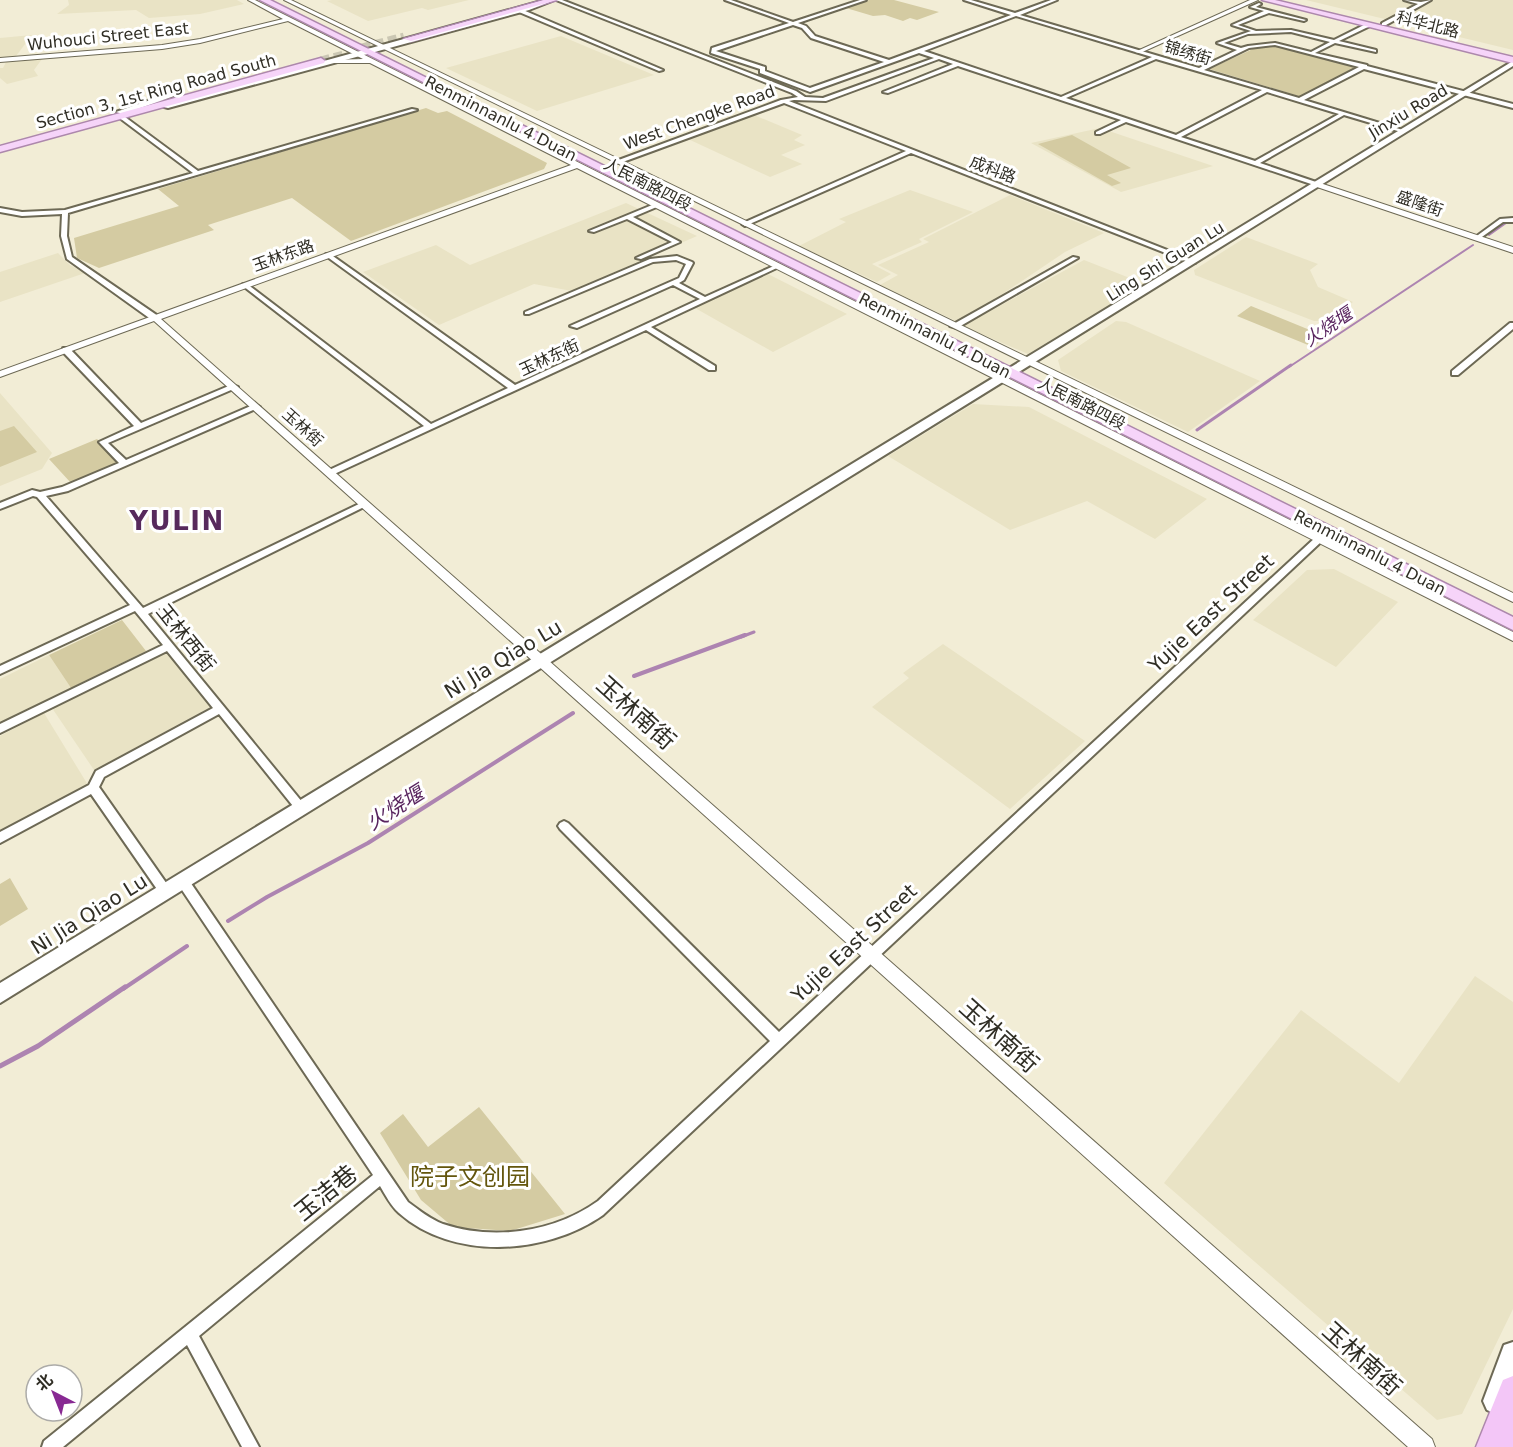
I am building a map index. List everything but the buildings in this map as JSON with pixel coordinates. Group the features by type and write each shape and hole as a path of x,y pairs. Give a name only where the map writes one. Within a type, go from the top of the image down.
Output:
{"highway":[{"path":"1490,1447 1513,1390"},
{"path":"1505,1447 1513,1431"}],"main road":[{"path":"264,0 369,48"},
{"path":"274,0 369,48"},
{"path":"406,39 538,0"},
{"path":"322,61 553,0"},
{"path":"322,61 521,11 553,0"},
{"name":"科华北路","path":"1283,0 1384,24 1513,60"},
{"name":"科华北路","path":"1260,1 1368,24 1513,60"},
{"name":"Renminnanlu 4 Duan","path":"369,48 1295,509 1513,624"},
{"name":"Jinxiu Road","path":"1317,184 1466,93 1513,60"},
{"name":"Section 3, 1st Ring Road South","path":"0,150 322,61"},
{"path":"0,144 120,116"},
{"name":"Ling Shi Guan Lu","path":"1015,371 1317,184"},
{"name":"Ni Jia Qiao Lu","path":"0,994 182,880 1015,371"},
{"path":"1295,509 1513,611"},
{"path":"1479,1447 1513,1354"}],"street":[{"path":"251,0 336,47 369,48"},
{"path":"286,0 369,48"},
{"path":"553,0 794,92 802,98"},
{"path":"727,0 804,27 813,37 889,62"},
{"path":"864,0 714,49 712,52 763,68 762,72 810,90 1055,0"},
{"name":"锦绣街","path":"966,0 1403,131"},
{"path":"1406,0 1422,4"},
{"path":"1384,24 1429,0"},
{"path":"1260,1 1252,7 1304,20"},
{"path":"1138,51 1260,1"},
{"path":"521,11 661,70"},
{"path":"1260,32 1234,25 1269,11"},
{"name":"Wuhouci Street East","path":"0,60 162,47 200,41 289,19"},
{"path":"1313,52 1368,24"},
{"path":"1242,50 1219,43 1246,33 1291,31 1374,51"},
{"path":"396,54 396,47 406,39"},
{"path":"1198,70 1257,44 1275,44 1313,52 1513,106"},
{"path":"322,61 369,48"},
{"name":"人民南路四段","path":"369,48 396,54 954,326 1015,371 1319,539 1513,638"},
{"name":"人民南路四段","path":"369,48 577,165 778,266 1015,371 1513,598"},
{"path":"919,51 1317,184"},
{"name":"West Chengke Road","path":"618,162 783,101 802,98 814,101 824,100 939,57"},
{"path":"1062,98 1156,57"},
{"path":"886,92 958,64"},
{"path":"1300,100 1365,66"},
{"path":"1177,137 1267,90"},
{"name":"成科路","path":"783,101 1193,262"},
{"path":"1330,109 1342,103"},
{"path":"0,210 34,214 64,212 414,110"},
{"path":"1256,163 1344,113"},
{"path":"120,116 197,173"},
{"path":"1098,133 1126,120"},
{"path":"745,224 911,151"},
{"name":"玉林东路","path":"0,374 577,165"},
{"name":"盛隆街","path":"1317,184 1513,250"},
{"path":"592,231 657,205"},
{"name":"玉林街","path":"64,212 64,236 69,258 155,318 542,660"},
{"path":"569,288 677,242 628,217"},
{"path":"1477,238 1502,220 1513,220"},
{"path":"328,255 514,388"},
{"path":"527,313 652,260 677,258 690,263 682,279 574,326"},
{"path":"954,326 1075,258"},
{"name":"玉林东街","path":"330,473 778,266"},
{"path":"674,283 706,300"},
{"path":"245,285 430,427"},
{"path":"1455,373 1513,325"},
{"path":"646,327 712,368"},
{"path":"66,350 140,427"},
{"path":"125,464 103,442 234,387"},
{"path":"0,506 32,493 40,495 65,489 256,407"},
{"name":"玉林西街","path":"40,495 139,609 301,808"},
{"path":"0,670 139,609 364,505"},
{"name":"Yujie East Street","path":"382,1176 401,1205 416,1218 442,1230 468,1238 499,1240 549,1232 580,1221 603,1206 1319,539"},
{"path":"0,729 169,646"},
{"name":"玉林南街","path":"542,660 1424,1447"},
{"path":"0,838 93,788 100,774 220,709"},
{"path":"93,788 165,891"},
{"path":"564,826 779,1041"},
{"name":"玉洁巷","path":"50,1447 382,1176 182,880"},
{"path":"189,1334 251,1447"}],"shaded area":[{"path":"68,0 237,0 244,4 200,14 149,18 136,10 57,14 69,5"},
{"path":"469,0 368,21 327,1"},
{"path":"1306,0 1513,0 1513,50"},
{"path":"32,35 16,56 0,58 0,38"},
{"path":"561,36 654,75 537,111 446,68"},
{"path":"42,59 34,70 38,76 7,84 0,78 0,68 3,68 6,62"},
{"path":"754,115 802,135 794,140 805,145 781,155 802,164 770,177 688,139"},
{"path":"1100,128 1213,166 1121,192 1031,143"},
{"path":"910,190 973,212 919,239 922,242 872,264 891,274 877,282 799,246 846,222 839,219"},
{"path":"1010,195 1104,233 1065,252 1001,295 956,321 880,285 898,275 878,265 929,242 923,239"},
{"path":"626,203 697,236 572,291 534,284 439,325 363,272 436,245 470,265"},
{"path":"1246,237 1318,264 1310,270 1318,287 1353,302 1324,321 1314,321 1195,275 1194,270"},
{"path":"58,253 70,265 85,273 0,302 0,272"},
{"path":"1084,260 1145,284 1028,354 963,326"},
{"path":"768,274 847,314 773,352 695,308"},
{"path":"1116,321 1126,322 1260,381 1188,432 1061,371 1058,360"},
{"path":"0,393 52,453 42,469 0,486"},
{"path":"973,404 1029,407 1207,499 1155,539 1087,501 1010,530 888,456"},
{"path":"1334,569 1398,602 1336,667 1253,620 1307,570"},
{"path":"943,644 1085,741 1010,809 872,707 909,678 903,673"},
{"path":"165,651 212,706 94,770 52,708"},
{"path":"49,655 71,688 0,723 0,679"},
{"path":"44,713 88,785 0,832 0,736"},
{"path":"1475,976 1513,1002 1513,1309 1462,1414 1437,1420 1164,1183 1301,1010 1399,1083"}],"green space":[{"path":"869,0 894,0 939,12 917,20 910,18 903,21 885,15 873,16 846,8"},
{"path":"1271,46 1290,48 1359,66 1302,97 1209,69 1253,49"},
{"path":"426,108 438,113 447,111 547,163 544,169 351,241 292,198 208,225 214,230 99,268 77,258 74,238 179,206 158,189"},
{"path":"1072,135 1131,168 1107,175 1121,183 1112,186 1038,144"},
{"path":"1251,306 1327,337 1313,347 1237,316"},
{"path":"14,426 37,452 0,467 0,431"},
{"path":"97,439 119,462 71,483 49,459"},
{"path":"122,620 146,651 71,688 49,655"},
{"path":"10,878 28,909 0,926 0,884"},
{"name":"院子文创园","path":"479,1107 565,1214 510,1231 453,1227 421,1200 380,1133 403,1114 428,1147"}],"waterway":[{"name":"火烧堰","path":"1489,235 1506,223"},
{"name":"火烧堰","path":"1289,367 1473,245"},
{"name":"火烧堰","path":"1197,430 1291,365"},
{"name":"火烧堰","path":"741,637 754,632"},
{"name":"火烧堰","path":"634,676 745,635"},
{"name":"火烧堰","path":"228,921 267,897 368,843 573,713"},
{"name":"火烧堰","path":"123,989 187,946"},
{"name":"火烧堰","path":"0,1066 38,1046 125,987"}],"tunnel":[{"path":"362,48 404,37"},
{"path":"321,61 374,47"}],"district":[{"name":"YULIN","path":"177,521"}]}
